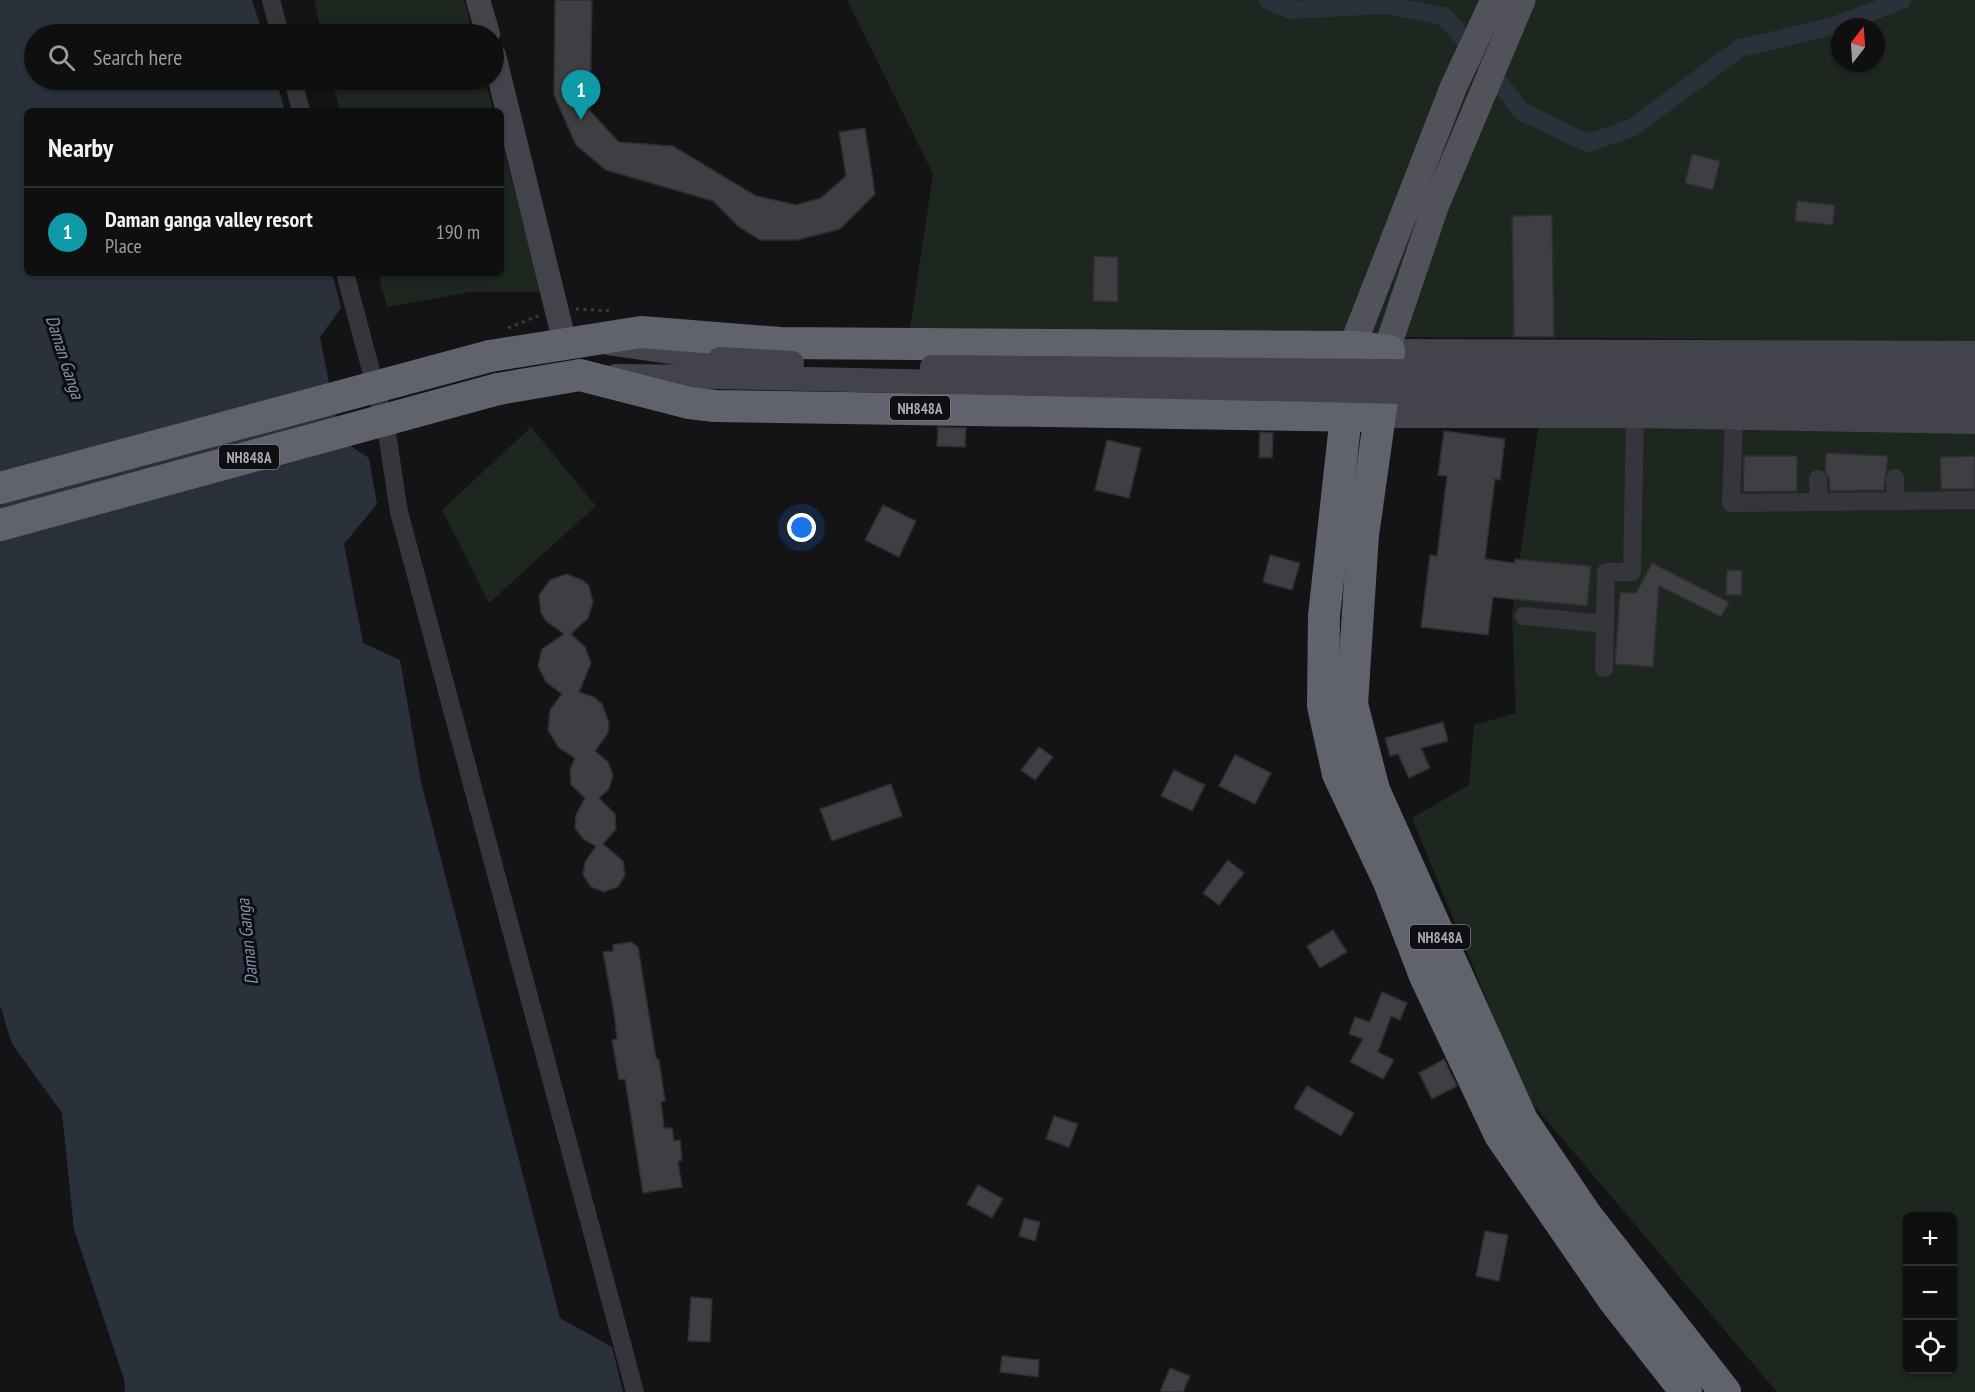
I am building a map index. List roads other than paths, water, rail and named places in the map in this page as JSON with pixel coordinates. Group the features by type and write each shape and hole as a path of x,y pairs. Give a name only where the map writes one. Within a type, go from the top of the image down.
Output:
{"highway":[{"path":"580,343 641,332 780,343 1355,348 1389,351 1381,416"},
{"name":"NH848A","path":"0,488 489,356 580,343"},
{"path":"1347,416 1355,348"},
{"name":"NH848A","path":"0,525 498,389 543,379 580,375 688,403 715,406 1381,416 1363,536 1352,704 1374,790 1522,1120 1586,1215 1725,1392"},
{"name":"NH848A","path":"1347,416 1324,616 1323,706 1338,774 1389,882 1425,976 1500,1135 1613,1299 1686,1392"}],"main road":[{"path":"478,0 485,24"},
{"path":"1522,0 1435,207 1391,337 1389,351 1975,353"},
{"path":"1355,348 1356,337 1453,88 1490,8"},
{"path":"504,88 580,343 719,368 1448,393 1975,399"},
{"path":"580,375 719,368 921,367 1975,376"},
{"path":"1381,416 1635,416 1975,422"}],"street":[{"path":"271,0 277,24"},
{"path":"296,90 300,108"},
{"path":"346,276 386,427 399,512 635,1392"},
{"path":"1604,668 1606,572 1632,572 1635,416"},
{"path":"1734,417 1731,503 1975,500"},
{"path":"1895,478 1896,501"},
{"path":"1818,479 1819,502"},
{"path":"1524,616 1605,624"}],"water":[{"name":"Daman Ganga","path":"0,0 252,0 260,24 24,24 24,90 279,90 284,108 24,108 24,276 333,276 341,308 320,337 340,439 369,458 377,504 344,544 363,643 400,660 421,782 560,1318 612,1347 623,1392 125,1392 124,1379 74,1229 62,1113 12,1044 0,1005"}],"waterway":[{"path":"1268,0 1291,10 1384,5 1444,16 1522,112 1588,143 1632,128 1740,48 1834,26 1902,0"}],"place":[{"name":"Daman ganga valley resort","path":"581,120"}]}
